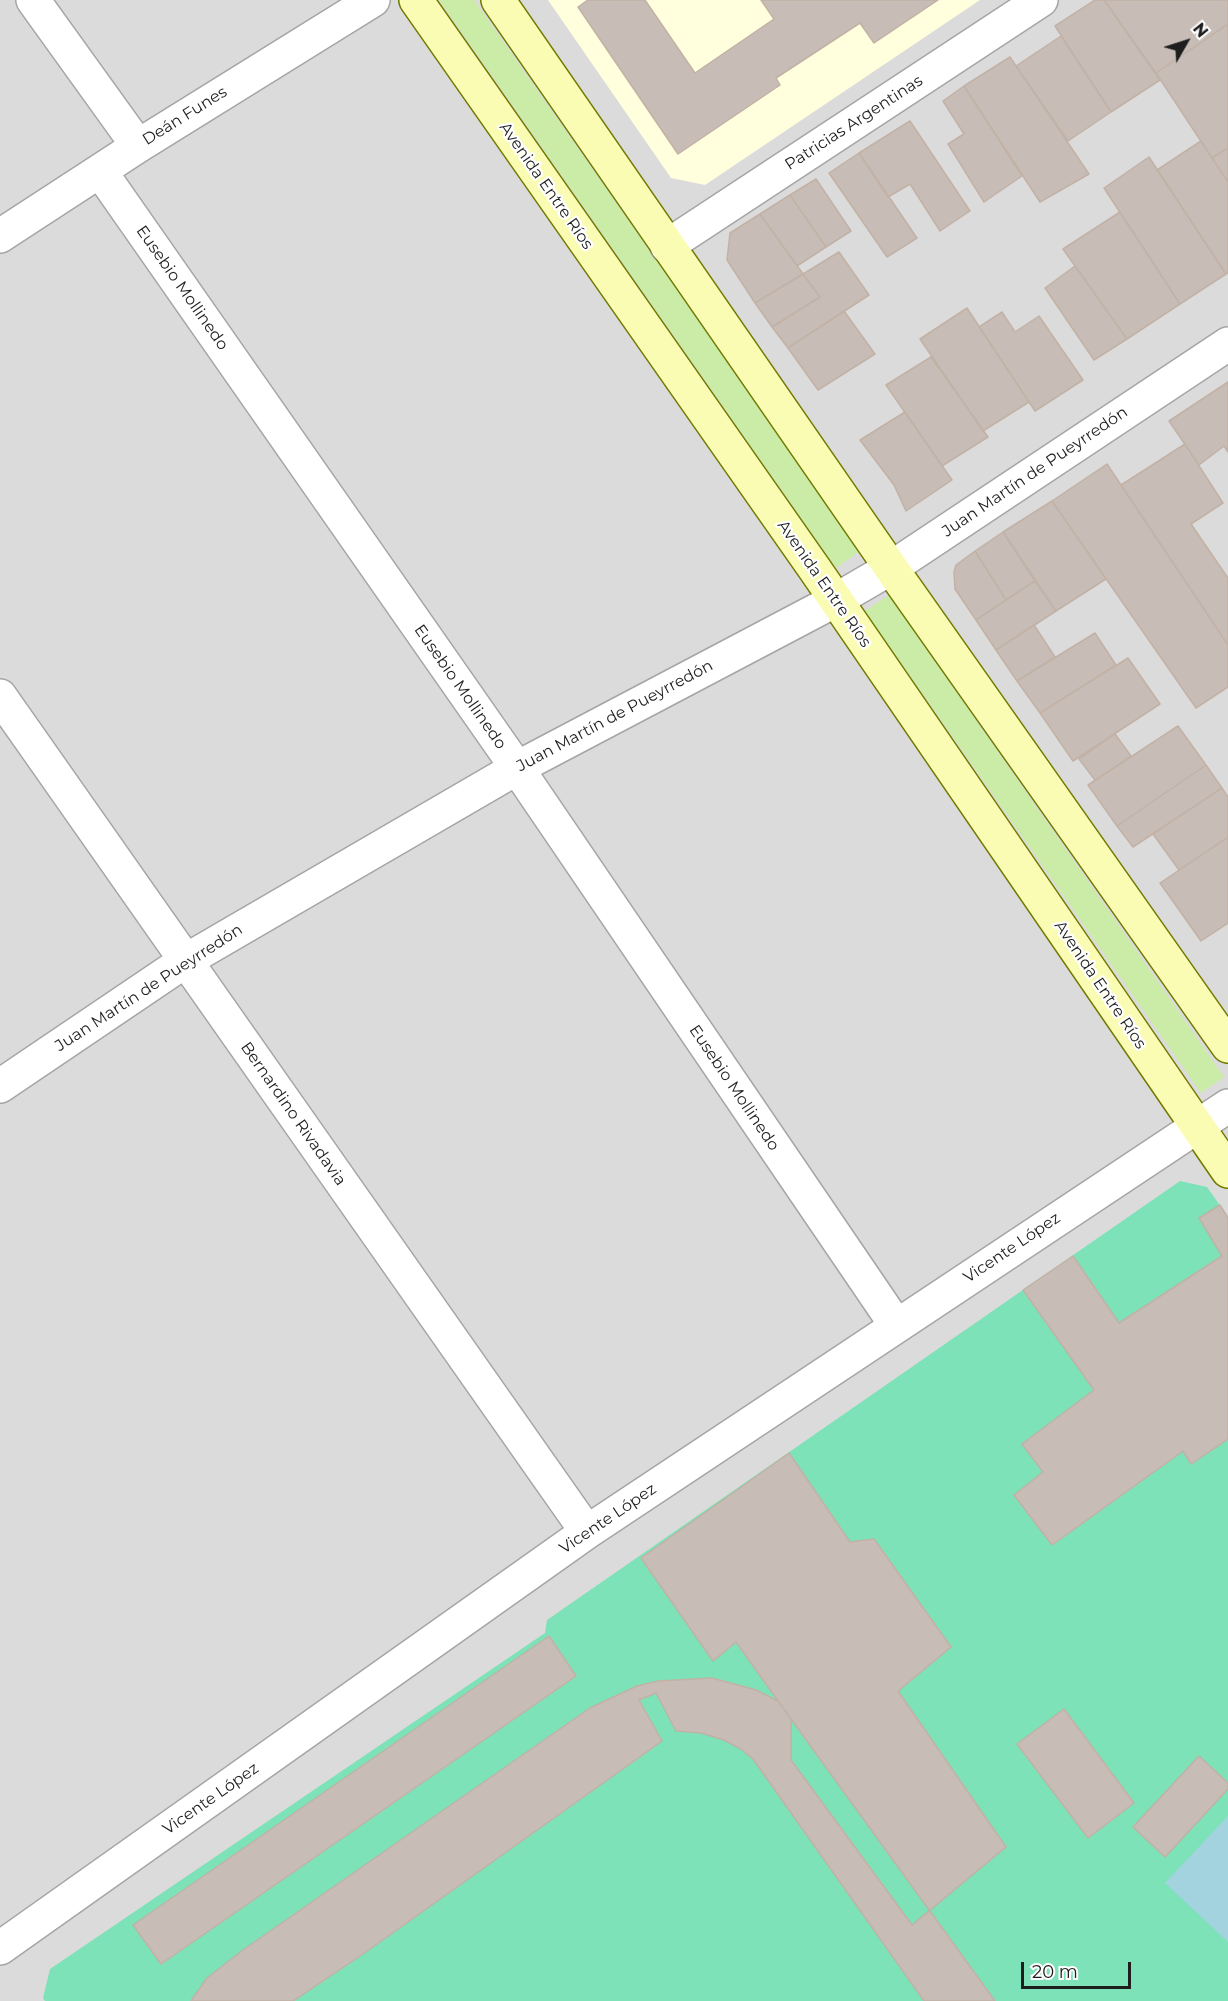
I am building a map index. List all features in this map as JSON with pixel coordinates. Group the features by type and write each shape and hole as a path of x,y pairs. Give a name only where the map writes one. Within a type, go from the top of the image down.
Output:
{"main road":[{"name":"Avenida Entre Ríos","path":"416,0 836,600 1228,1171"},
{"path":"498,0 891,568 1228,1046"}],"street":[{"path":"33,0 138,146"},
{"name":"Deán Funes","path":"0,236 138,146 373,0"},
{"name":"Patricias Argentinas","path":"667,246 1041,0"},
{"name":"Eusebio Mollinedo","path":"100,171 517,768 896,1325"},
{"name":"Juan Martín de Pueyrredón","path":"0,1086 185,961 517,768 836,600 891,568 1228,344"},
{"name":"Bernardino Rivadavia","path":"0,696 587,1532"},
{"name":"Vicente López","path":"0,1948 587,1532 1228,1106"}],"shaded area":[{"path":"0,0 1228,0 1228,2001 0,2001"},
{"path":"548,0 980,0 705,185 671,178"}],"green space":[{"path":"439,0 474,0 860,551 836,568"},
{"path":"889,595 1224,1077 1201,1093 865,611"},
{"path":"1180,1181 1207,1187 1228,1217 1228,2001 45,2001 43,1998 50,1969 545,1633 547,1620"}],"water":[{"path":"1228,1816 1228,1942 1165,1883"}],"building":[{"path":"588,0 645,0 695,73 774,19 761,0 938,0 874,43 860,23 776,78 780,85 678,154 578,7"},
{"path":"1095,0 1104,0 1160,80 1111,112 1055,26"},
{"path":"1104,0 1228,0 1228,24 1156,73"},
{"path":"1228,24 1228,148 1212,158 1156,73"},
{"path":"1061,36 1111,112 1068,141 1016,66"},
{"path":"1010,57 1089,174 1040,202 964,86"},
{"path":"964,86 1022,176 984,202 948,144 964,134 943,101"},
{"path":"910,121 970,211 940,231 910,184 888,197 859,153"},
{"path":"1201,141 1228,182 1228,273 1226,274 1157,170"},
{"path":"1228,148 1228,182 1212,158"},
{"path":"859,153 917,238 887,257 829,173"},
{"path":"1149,157 1226,274 1180,304 1104,188"},
{"path":"816,179 851,231 826,247 790,195"},
{"path":"790,195 826,247 797,266 760,214"},
{"path":"1120,212 1180,304 1127,339 1063,249"},
{"path":"760,214 803,274 755,303 727,260 730,233"},
{"path":"839,252 869,295 788,348 772,327 820,297 803,274"},
{"path":"1075,266 1127,339 1094,360 1045,288"},
{"path":"803,274 820,297 772,327 755,303"},
{"path":"967,308 1029,402 983,431 920,339"},
{"path":"844,311 875,354 818,390 788,348"},
{"path":"1002,312 1015,332 1039,316 1083,380 1035,411 979,327"},
{"path":"931,357 988,437 942,466 886,385"},
{"path":"1228,382 1228,452 1224,446 1199,465 1169,421"},
{"path":"905,412 952,480 906,511 894,485 860,440"},
{"path":"1185,444 1223,503 1191,524 1228,578 1228,645 1121,485"},
{"path":"1107,464 1228,645 1228,687 1196,708 1052,501"},
{"path":"1052,501 1106,579 1056,611 1003,532"},
{"path":"1003,532 1035,581 1006,600 975,551"},
{"path":"975,551 1006,600 976,620 955,589 954,572 956,565"},
{"path":"1035,581 1056,611 996,650 976,620"},
{"path":"1034,625 1055,657 1017,681 996,650"},
{"path":"1095,633 1116,665 1040,713 1017,681"},
{"path":"1128,658 1160,704 1073,761 1040,713"},
{"path":"1178,726 1206,765 1117,826 1088,785"},
{"path":"1115,734 1131,756 1095,780 1079,759"},
{"path":"1206,765 1222,788 1133,847 1117,826"},
{"path":"1222,788 1228,797 1228,837 1179,870 1153,834"},
{"path":"1228,837 1228,923 1201,941 1160,883"},
{"path":"1220,1205 1228,1218 1228,1439 1191,1464 1183,1451 1052,1545 1014,1495 1043,1472 1022,1444 1094,1390 1023,1290 1073,1256 1119,1323 1222,1256 1199,1218"},
{"path":"789,1453 850,1542 874,1539 951,1647 898,1691 1006,1847 912,1925 791,1760 791,1719 736,1642 713,1661 641,1558"},
{"path":"549,1636 576,1676 161,1964 133,1925"},
{"path":"712,1678 756,1690 778,1701 995,2001 924,2001 753,1759 724,1740 701,1733 676,1731 656,1693 639,1700 662,1741 363,1954 293,2001 191,2001 207,1978 243,1950 590,1708 637,1686 658,1681"},
{"path":"1064,1709 1134,1803 1088,1838 1017,1744"},
{"path":"1199,1756 1228,1783 1228,1789 1165,1857 1133,1827"}]}
